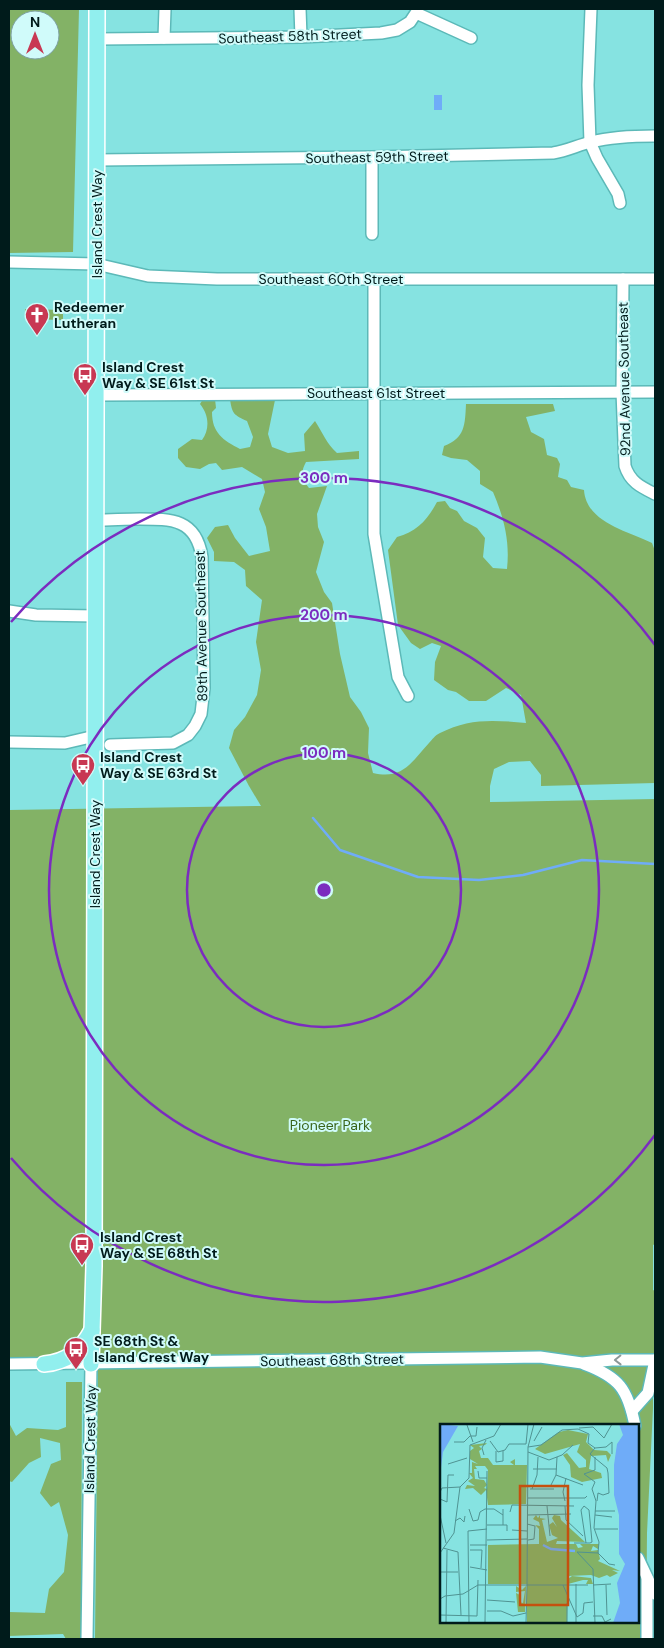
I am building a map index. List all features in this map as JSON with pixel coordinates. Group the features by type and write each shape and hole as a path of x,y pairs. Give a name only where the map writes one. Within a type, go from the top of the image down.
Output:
{"main road":[{"name":"Island Crest Way","path":"91,1364 97,395 97,9"},
{"path":"44,1364 62,1361 70,1357 83,1345 92,1329"}],"street":[{"path":"164,38 165,9"},
{"path":"300,9 301,37"},
{"path":"591,9 588,85 590,142 618,194 620,203"},
{"name":"Southeast 58th Street","path":"97,39 301,37 381,33 397,30 410,22 417,11 471,38"},
{"name":"Southeast 59th Street","path":"97,160 553,153 567,151 590,142 611,138 655,136"},
{"path":"372,157 372,234"},
{"name":"Southeast 60th Street","path":"9,262 96,264 148,276 217,279 655,279"},
{"path":"374,279 374,534 398,677 408,696"},
{"name":"92nd Avenue Southeast","path":"623,279 622,392 625,466 627,474 638,486 655,494"},
{"name":"Southeast 61st Street","path":"97,395 655,392"},
{"name":"89th Avenue Southeast","path":"96,520 167,520 181,523 197,539 202,557 204,688 201,714 195,726 182,739 173,744 110,746"},
{"path":"9,610 36,615 96,616"},
{"path":"9,742 65,743 95,736"},
{"name":"Southeast 68th Street","path":"9,1364 540,1357 582,1363 612,1360 655,1360"},
{"path":"632,1411 648,1393 655,1360"},
{"path":"582,1363 596,1368 618,1384 630,1401 635,1424"},
{"name":"Island Crest Way","path":"87,1639 91,1364"},
{"path":"639,1560 655,1594"},
{"path":"647,1578 648,1639"}],"green space":[{"path":"9,9 79,9 73,252 9,253"},
{"path":"25,309 63,310 63,320 25,319"},
{"name":"Pioneer Park","path":"203,399 215,399 216,408 212,412 216,431 228,442 240,449 250,447 253,437 247,421 236,415 233,411 230,399 275,400 268,434 272,447 288,453 305,451 304,434 315,421 327,442 337,453 359,451 359,459 306,462 302,472 309,488 327,486 317,514 318,527 324,542 316,572 324,592 332,603 340,654 350,697 361,712 369,728 368,753 373,773 383,775 399,772 411,763 437,735 451,728 482,721 526,723 521,695 506,688 486,701 469,701 434,680 435,662 441,646 432,643 420,649 411,643 398,625 388,550 397,537 410,532 421,524 437,502 445,501 450,508 457,511 464,521 477,528 485,538 483,557 493,568 507,569 508,549 505,530 493,492 480,484 480,471 467,460 442,455 444,446 460,435 464,424 466,404 553,404 555,411 526,417 531,432 544,439 547,455 557,458 560,464 558,477 567,480 571,487 584,490 586,501 600,518 609,524 652,543 655,551 655,783 541,786 541,775 530,761 509,762 494,769 490,786 490,802 655,799 655,1244 653,1245 653,1290 655,1291 655,1356 653,1356 653,1408 647,1533 646,1639 95,1639 98,1359 9,1359 9,810 261,806 229,748 234,730 245,717 257,695 261,670 256,642 262,600 246,586 245,570 234,562 214,561 214,552 207,538 215,527 228,525 249,556 270,551 266,527 259,509 265,492 262,479 242,467 222,470 216,463 209,464 200,469 186,467 178,458 178,449 192,439 202,440 205,436 207,417 200,404"},
{"path":"66,1382 82,1382 81,1639 66,1639 63,1634 9,1636 9,1612 45,1613 49,1589 64,1572 68,1535 59,1502 51,1507 40,1493 51,1464 61,1460 60,1443 40,1438 41,1457 29,1463 12,1482 9,1481 9,1423 16,1436 27,1428 58,1430 66,1427"}],"water":[{"path":"434,95 442,95 442,110 434,110"}],"waterway":[{"path":"313,818 340,850 418,877 479,880 523,875 582,860 655,864"}],"place":[{"name":"Redeemer Lutheran","path":"37,336"},
{"name":"Island Crest Way & SE 61st St","path":"85,396"},
{"name":"Island Crest Way & SE 63rd St","path":"83,786"},
{"name":"Island Crest Way & SE 68th St","path":"82,1266"},
{"name":"SE 68th St & Island Crest Way","path":"76,1370"}]}
